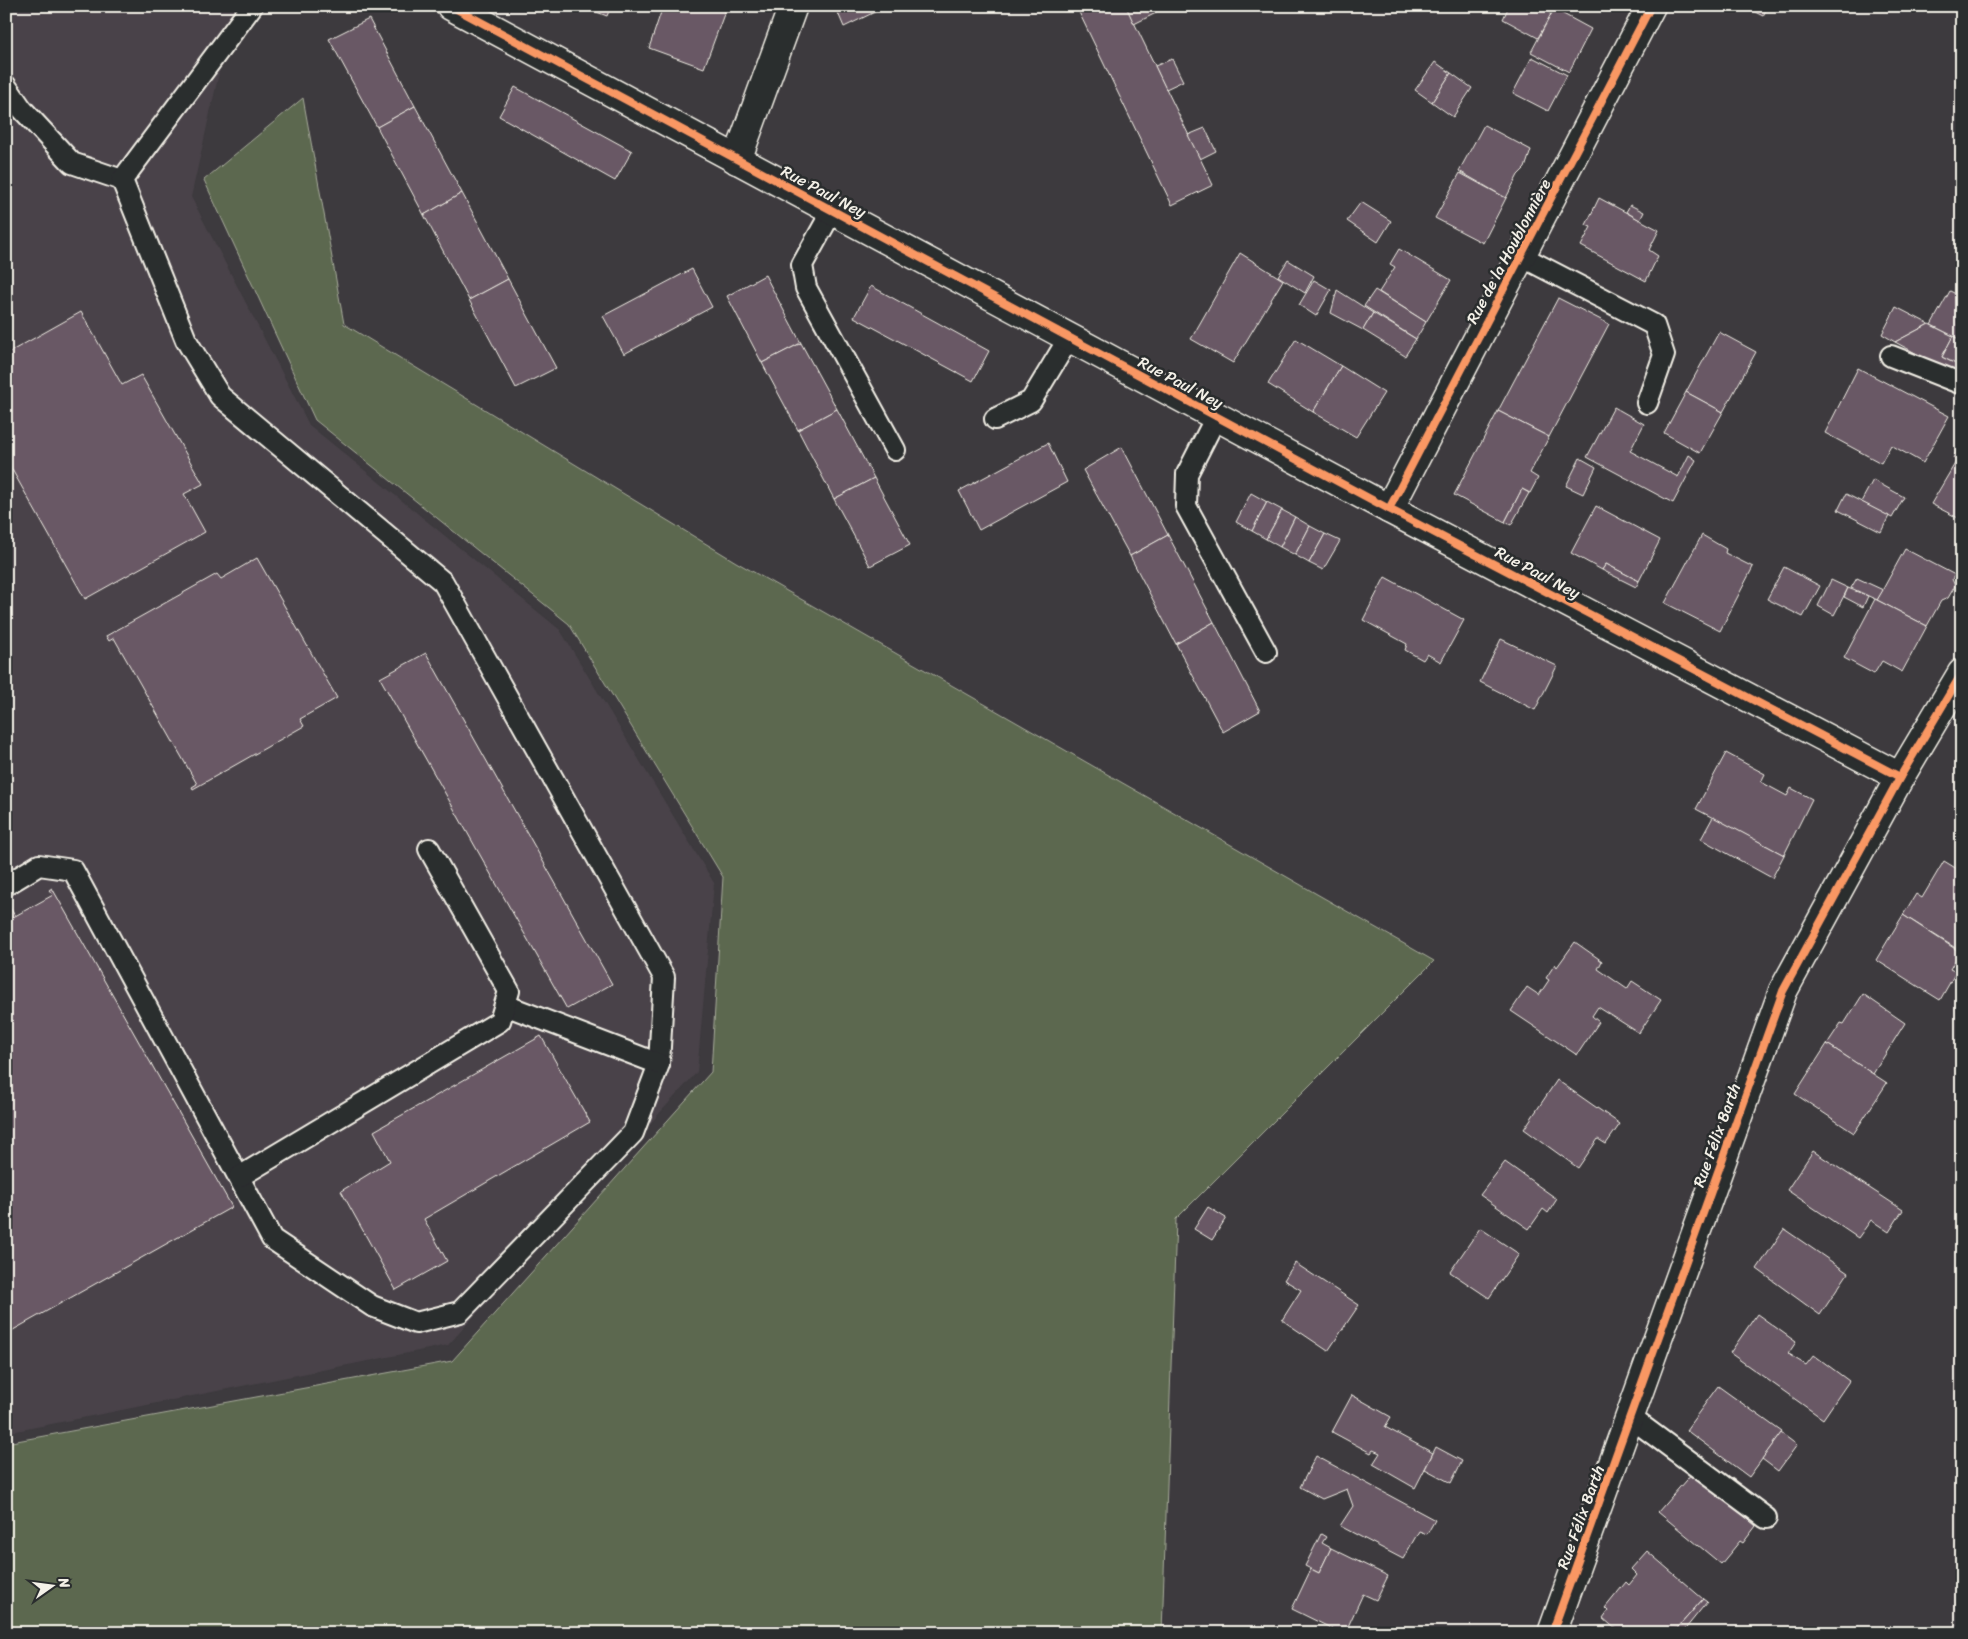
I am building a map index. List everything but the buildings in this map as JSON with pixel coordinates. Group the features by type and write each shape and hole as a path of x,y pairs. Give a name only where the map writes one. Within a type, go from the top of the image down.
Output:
{"street":[{"name":"Rue Paul Ney","path":"451,6 1216,417 1900,777"},
{"path":"737,160 793,6"},
{"name":"Rue de la Houblonnière","path":"1389,509 1651,6"},
{"name":"Rue Félix Barth","path":"1552,1633 1783,991 1900,777 1962,673"}],"lane":[{"path":"122,180 252,6"},
{"path":"6,86 22,109 72,163 122,180 186,340 220,396 442,582 664,977 659,1064 633,1133 460,1312 416,1323 372,1306 272,1239 73,870 39,865 6,885"},
{"path":"832,211 802,265 806,288 895,450"},
{"path":"1521,256 1654,325 1664,355 1647,403"},
{"path":"995,419 1031,402 1069,338"},
{"path":"1891,356 1962,384"},
{"path":"1216,417 1187,474 1186,506 1266,652"},
{"path":"238,1177 500,1021 509,991 429,849"},
{"path":"505,1005 659,1064"},
{"path":"1630,1417 1766,1518"}],"shaded area":[{"path":"6,6 234,6 191,197 309,425 560,630 714,883 697,1072 448,1345 6,1433"}],"green space":[{"path":"303,98 344,324 736,562 1434,961 1176,1219 1162,1633 6,1633 6,1443 452,1361 711,1072 723,877 569,624 315,420 204,180"}],"cycle path":[{"path":"451,6 1389,509 1900,777"},
{"path":"1389,509 1651,6"},
{"path":"1552,1633 1783,991 1900,777 1962,673"}]}
